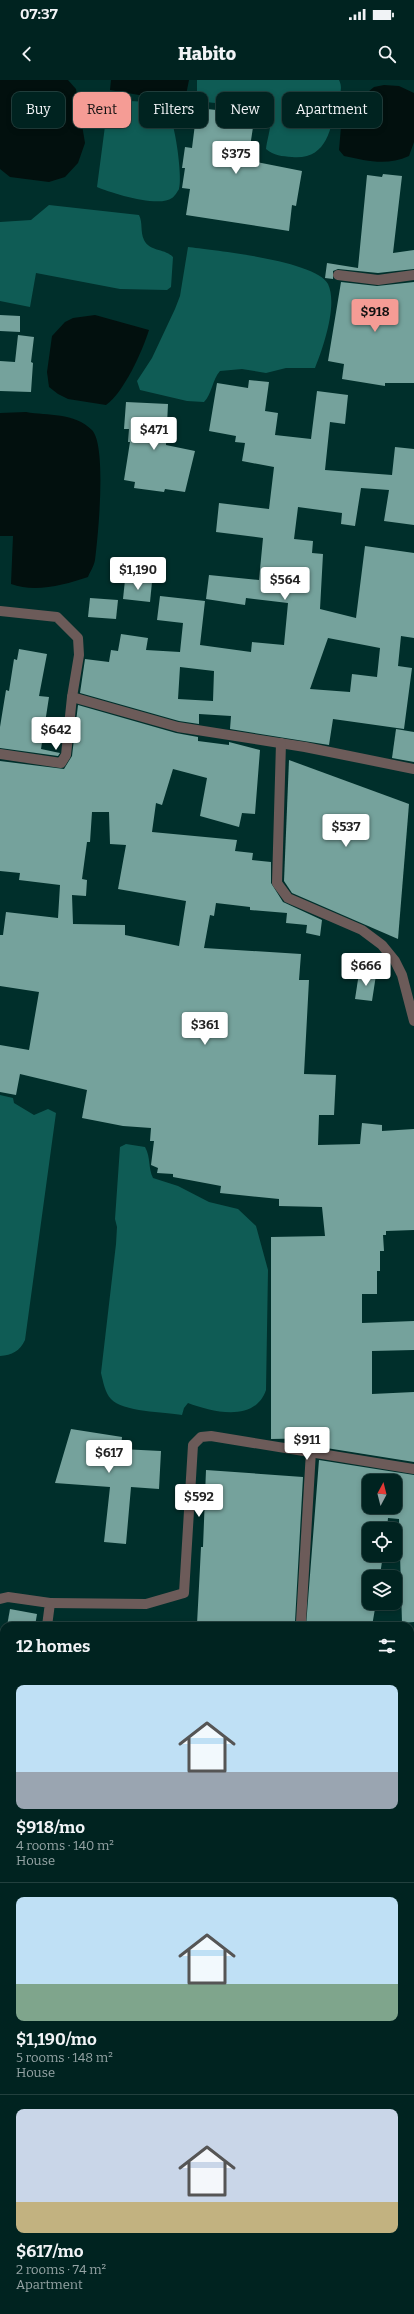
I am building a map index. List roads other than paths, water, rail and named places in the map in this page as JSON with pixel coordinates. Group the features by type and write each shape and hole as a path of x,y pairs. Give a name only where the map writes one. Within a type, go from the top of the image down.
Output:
{"street":[{"path":"338,275 378,280 414,275"},
{"path":"0,611 57,617 78,638 79,655 72,697 66,755 61,763 0,754"},
{"path":"72,697 178,727 281,743 414,769"},
{"path":"281,743 277,883 288,898 362,930 382,945 395,961 402,975 414,1021"},
{"path":"0,1599 8,1597 50,1603 146,1604 184,1593 193,1445 201,1437 212,1436 414,1468"},
{"path":"301,1622 311,1451"},
{"path":"48,1622 50,1603"}]}
